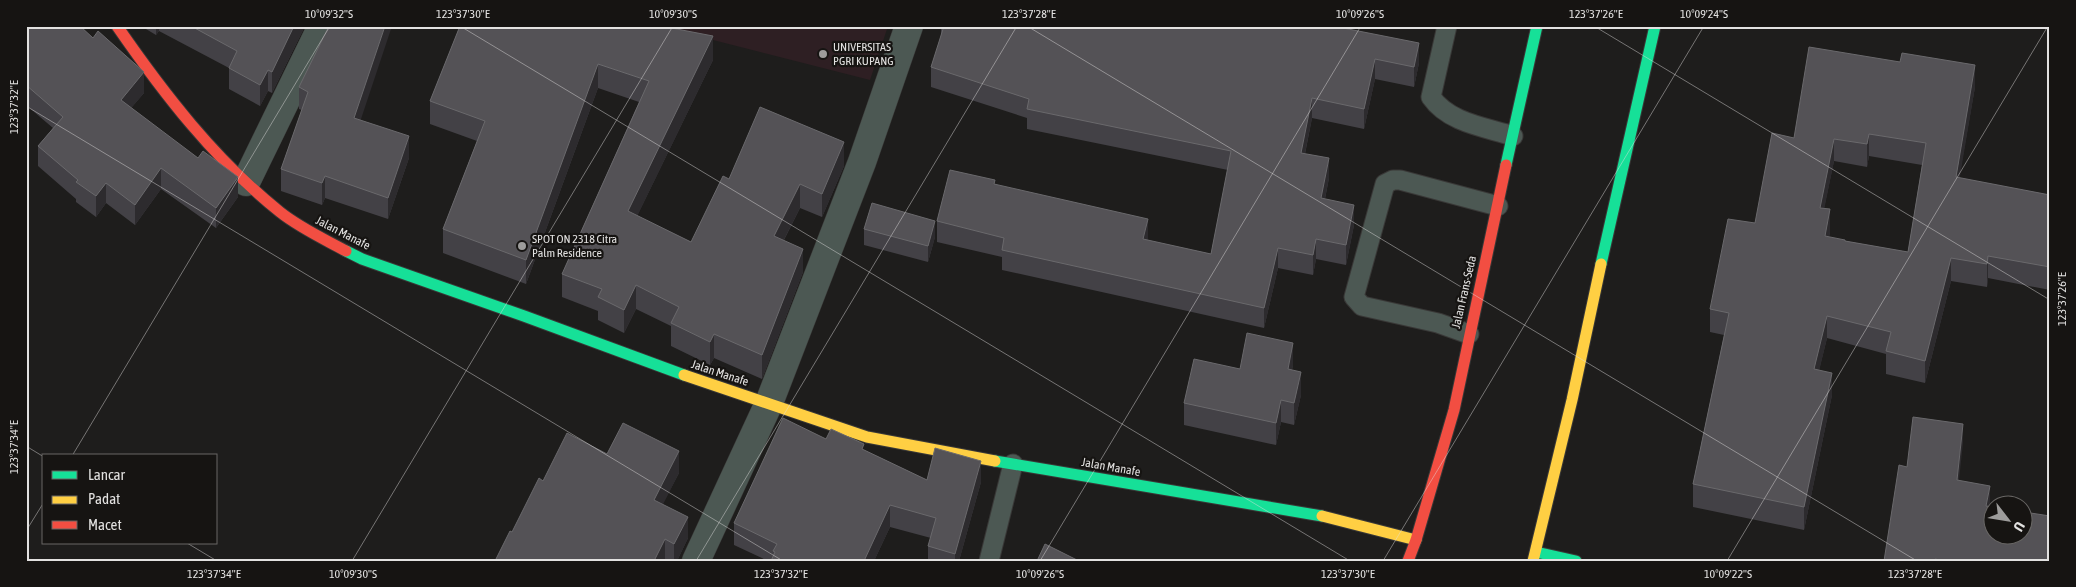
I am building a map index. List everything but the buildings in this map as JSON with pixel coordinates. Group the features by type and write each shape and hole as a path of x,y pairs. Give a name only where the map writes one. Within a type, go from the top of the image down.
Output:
{"street":[{"name":"Jalan Manafe","path":"117,26 163,91 195,129 246,182 281,213 306,230 362,260 524,316 650,364 867,437 1013,464 1336,518 1416,540"},
{"path":"246,182 322,26"},
{"path":"696,561 769,403 862,162 909,26"},
{"name":"Jalan Frans-Seda","path":"1408,561 1416,540 1454,410 1468,334 1537,26"},
{"path":"1576,561 1535,556 1654,26"}],"lane":[{"path":"1447,26 1431,97 1446,113 1464,121 1513,136"},
{"path":"1468,334 1438,323 1362,306 1357,303 1354,297 1385,184 1393,180 1400,180 1498,206"},
{"path":"989,561 1013,464"}],"shaded area":[{"name":"UNIVERSITAS PGRI KUPANG","path":"649,26 888,26 870,80 666,28"}],"traffic: fast":[{"path":"1506,165 1537,26"},
{"path":"1601,264 1655,26"},
{"path":"346,251 362,259 684,375"},
{"path":"995,461 1322,516"},
{"path":"1536,552 1576,561"}],"traffic: slow":[{"path":"1533,561 1572,400 1601,264"},
{"path":"684,375 867,437 995,461"},
{"path":"1322,516 1416,540"}],"traffic: jam":[{"path":"117,26 172,101 234,171 288,218 346,251"},
{"path":"1408,561 1416,540 1454,410 1506,165"}],"place":[{"name":"UNIVERSITAS PGRI KUPANG","path":"823,54"},
{"name":"SPOT ON 2318 Citra Palm Residence","path":"522,246"}]}
